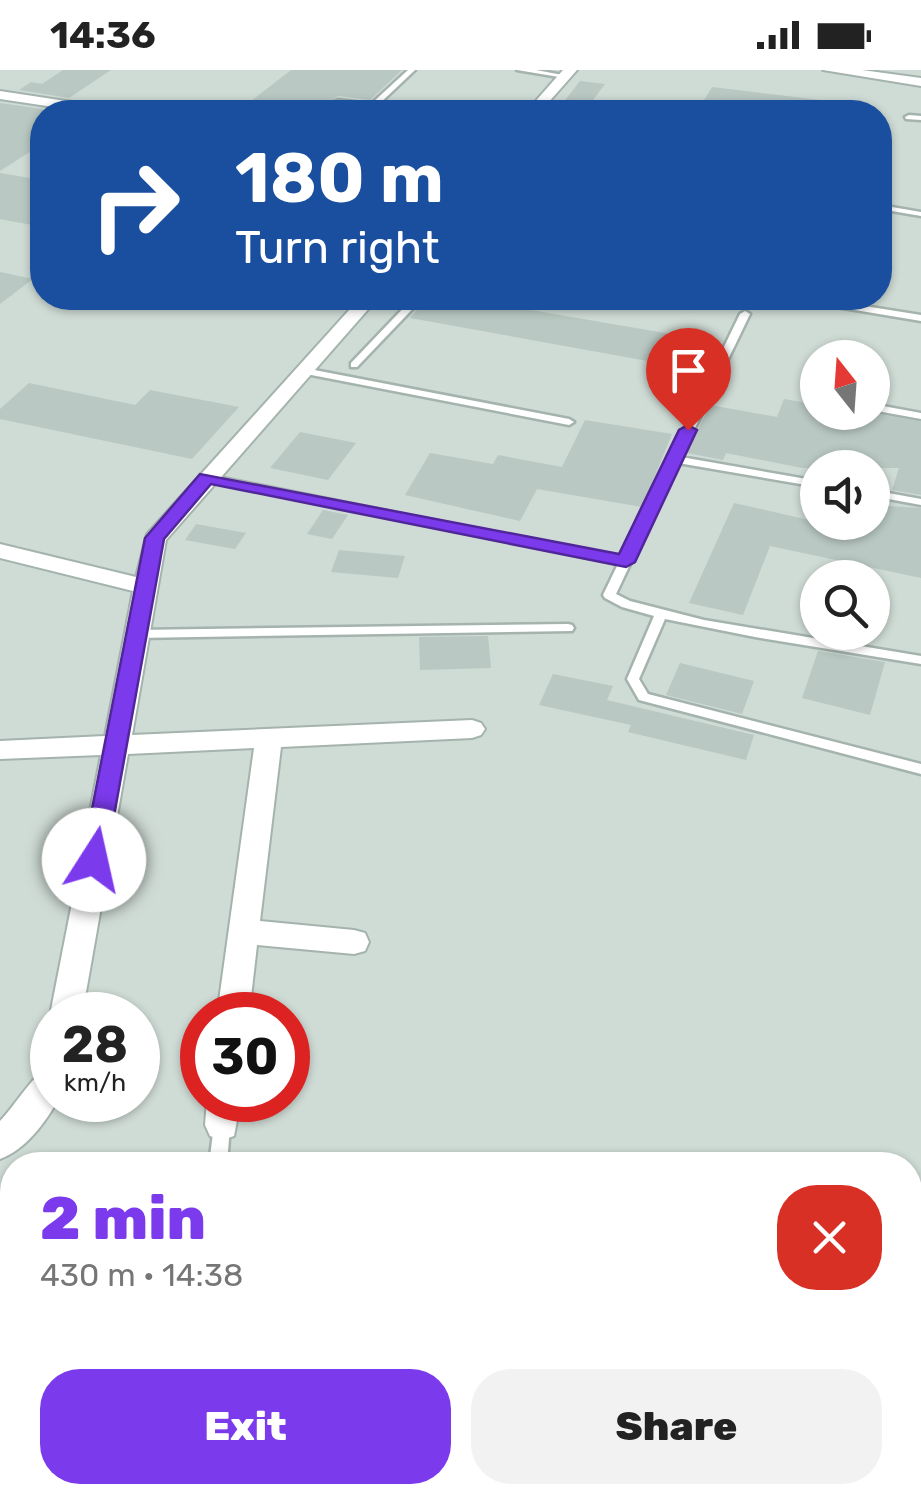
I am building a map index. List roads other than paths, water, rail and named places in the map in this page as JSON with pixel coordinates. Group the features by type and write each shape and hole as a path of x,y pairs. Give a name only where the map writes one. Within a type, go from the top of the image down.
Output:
{"street":[{"path":"830,70 921,82"},
{"path":"543,100 568,73"},
{"path":"0,95 33,100"},
{"path":"70,992 155,538 358,310"},
{"path":"0,551 145,586"},
{"path":"0,750 472,729"},
{"path":"235,992 270,738"},
{"path":"242,930 354,942"},
{"path":"0,1144 30,1114"}],"lane":[{"path":"379,100 412,70"},
{"path":"520,70 568,73"},
{"path":"909,117 921,118"},
{"path":"892,210 921,214"},
{"path":"354,365 407,310"},
{"path":"873,310 921,318"},
{"path":"745,314 609,595 616,603 661,616 921,660"},
{"path":"304,371 570,422"},
{"path":"890,410 921,416"},
{"path":"674,459 800,481"},
{"path":"207,478 626,562"},
{"path":"890,496 921,502"},
{"path":"661,616 633,679 644,698 921,769"},
{"path":"137,634 568,628"},
{"path":"219,1152 222,1122"}]}
